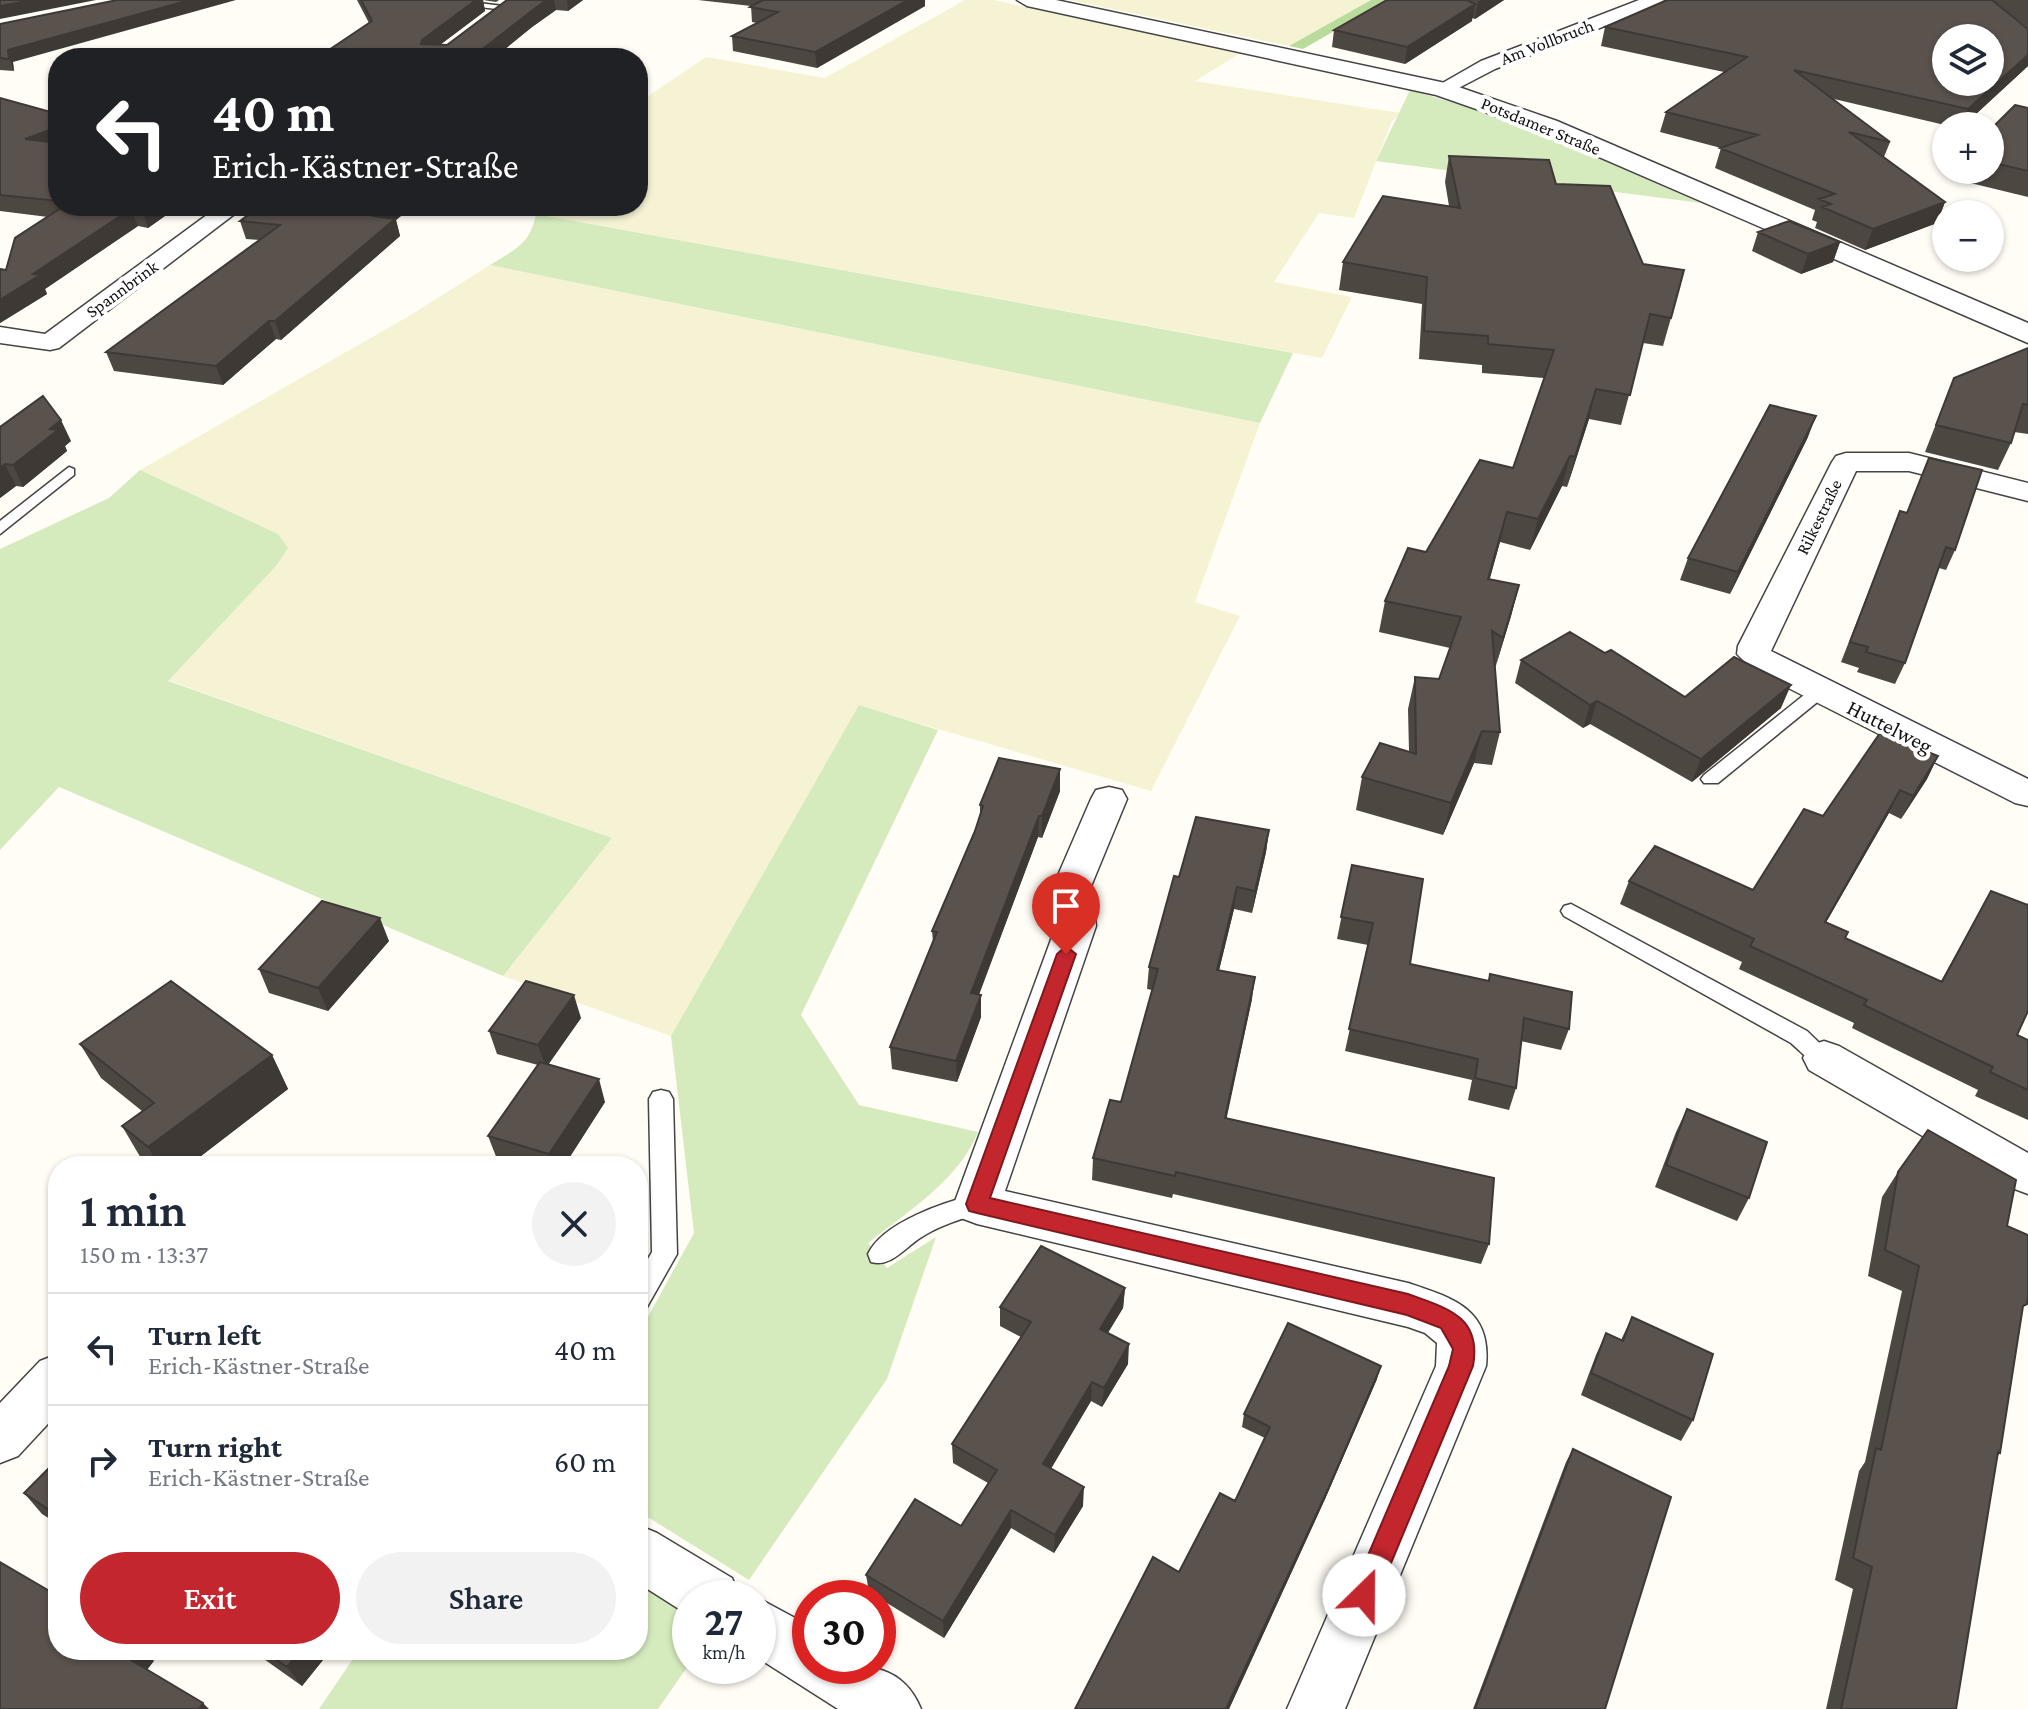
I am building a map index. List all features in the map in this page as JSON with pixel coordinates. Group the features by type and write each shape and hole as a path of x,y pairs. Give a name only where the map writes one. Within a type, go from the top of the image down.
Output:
{"street":[{"name":"Potsdamer Straße","path":"1027,0 1442,89 1548,126 2028,334"},
{"name":"Am Vollbruch","path":"1442,89 1488,65 1655,0"},
{"path":"480,26 511,4"},
{"name":"Spannbrink","path":"0,335 50,342 220,216"},
{"name":"Rilkestraße","path":"1754,654 1755,646 1846,462 1909,462 2028,492"},
{"name":"Huttelweg","path":"1754,654 1765,663 2028,794"},
{"path":"1109,799 1068,896 1074,909 1076,926 977,1204 1408,1305 1449,1321 1460,1333 1465,1349 1461,1366 1316,1709"},
{"path":"1824,1058 2028,1175"},
{"path":"0,1439 48,1388"},
{"path":"648,1558 683,1580"},
{"path":"851,1684 892,1709"}],"lane":[{"path":"420,0 511,4"},
{"path":"0,529 69,472"},
{"path":"1711,779 1820,691"},
{"path":"1571,911 1799,1037 1824,1058"},
{"path":"648,1282 665,1254 661,1099"},
{"path":"880,1254 915,1227 941,1213 977,1204"}],"shaded area":[{"path":"965,0 993,0 1241,53 1195,81 1400,113 1391,123 1354,218 1319,213 1274,282 1352,297 1322,358 547,216 648,216 648,96 706,57 825,78"},
{"path":"1069,0 1371,0 1289,46"},
{"path":"490,265 1260,423 1195,602 1240,616 1151,791 859,706 671,1036 503,976 612,838 167,680 276,566 278,534 140,470 409,316"}],"green space":[{"path":"1371,0 1388,0 1303,49 1289,46"},
{"path":"1410,90 1505,118 1701,203 1376,161"},
{"path":"535,216 547,216 1293,353 1260,423 490,265 525,240"},
{"path":"140,470 278,534 288,548 276,566 168,681 612,838 503,976 59,787 0,850 0,549 109,498"},
{"path":"859,705 938,730 801,1015 859,1105 978,1132 945,1180 868,1243 887,1268 936,1237 887,1379 749,1580 648,1517 648,1317 694,1233 671,1036"},
{"path":"648,1589 672,1604 672,1684 675,1684 658,1709 319,1709 352,1660 648,1660"}],"building":[{"path":"0,0 32,0 0,6"},
{"path":"117,0 190,0 8,50 9,59 0,58 0,24"},
{"path":"361,0 476,0 422,40 421,44 447,45 507,0 546,0 484,48 332,48 372,21"},
{"path":"763,0 908,0 815,52 732,36 778,12 750,7"},
{"path":"1387,0 1467,0 1475,4 1407,47 1334,30"},
{"path":"1667,0 1992,0 2028,29 2028,55 2004,77 2004,24 1932,24 1932,96 1982,96 1968,109 1794,70 1890,142 1849,132 1942,200 1932,200 1932,207 1873,229 1822,207 1831,204 1819,199 1835,194 1720,148 1758,135 1666,112 1747,57 1605,27"},
{"path":"0,98 48,111 48,131 25,139 48,142 48,200 0,195"},
{"path":"2015,105 2028,108 2028,171 2004,165 2004,116"},
{"path":"1449,156 1549,160 1556,184 1610,186 1643,264 1684,270 1671,318 1650,314 1630,395 1596,389 1575,457 1570,456 1538,519 1507,512 1488,579 1519,585 1503,638 1492,631 1500,732 1482,731 1451,803 1362,777 1380,743 1416,754 1415,677 1439,679 1461,617 1385,601 1408,548 1426,552 1480,460 1513,468 1554,350 1488,344 1488,336 1424,331 1427,277 1343,262 1383,196 1460,208"},
{"path":"49,216 120,216 33,274 40,275 0,300 0,269 6,270 15,238"},
{"path":"247,216 374,216 395,219 275,321 269,321 216,366 106,352 280,225 240,221"},
{"path":"1789,221 1840,242 1808,254 1758,232"},
{"path":"2028,348 2028,405 2023,404 2011,443 1936,425 1954,378"},
{"path":"43,396 61,420 50,429 58,430 13,465 5,464 0,468 0,427"},
{"path":"1770,405 1816,416 1738,572 1688,558"},
{"path":"1929,458 1982,470 1955,550 1946,547 1905,663 1866,652 1868,647 1850,642 1900,511 1907,513"},
{"path":"1570,632 1605,653 1611,650 1685,697 1734,657 1791,685 1701,759 1597,701 1590,705 1521,660"},
{"path":"1880,733 1938,756 1913,796 1900,790 1825,922 1848,932 1845,938 1942,982 1991,891 2028,905 2028,1011 2017,1035 2028,1040 2028,1090 1990,1072 1993,1067 1864,1005 1867,1000 1750,946 1754,939 1629,881 1655,846 1753,890 1804,809 1823,816"},
{"path":"999,758 1060,769 971,993 981,995 956,1061 890,1047 937,932 932,931 975,831 983,806 980,805"},
{"path":"1196,817 1269,830 1255,891 1237,887 1217,970 1255,977 1225,1118 1494,1178 1489,1244 1176,1172 1175,1176 1093,1158 1110,1100 1121,1102 1158,969 1149,967 1174,876 1179,877"},
{"path":"1352,865 1423,879 1410,964 1489,981 1490,974 1572,992 1569,1029 1524,1018 1516,1088 1475,1078 1478,1059 1349,1029 1373,923 1341,917"},
{"path":"322,901 380,918 318,988 259,969"},
{"path":"171,981 272,1055 148,1147 122,1126 154,1103 80,1044"},
{"path":"526,981 574,995 538,1045 489,1031"},
{"path":"540,1062 599,1079 549,1154 488,1136"},
{"path":"1687,1109 1767,1142 1749,1198 1666,1165"},
{"path":"1928,1130 2016,1180 2007,1226 2028,1235 2027,1304 2023,1306 1956,1709 1841,1709 1872,1567 1853,1558 1876,1448 1881,1450 1919,1266 1885,1250 1898,1172"},
{"path":"1041,1246 1125,1288 1100,1329 1129,1344 1104,1388 1092,1382 1043,1464 1084,1487 1055,1535 1011,1510 943,1621 896,1593 896,1580 874,1580 866,1575 915,1499 961,1526 997,1470 952,1444 1031,1322 1000,1307"},
{"path":"1632,1317 1713,1354 1693,1420 1591,1373 1606,1333 1623,1341"},
{"path":"1288,1323 1381,1366 1329,1487 1226,1709 1075,1709 1153,1557 1179,1572 1220,1493 1235,1501 1270,1427 1244,1414"},
{"path":"1573,1449 1671,1497 1605,1709 1475,1709"},
{"path":"48,1469 48,1509 24,1493"},
{"path":"0,1562 48,1590 48,1660 131,1660 203,1703 199,1709 0,1709"},
{"path":"277,1660 293,1660 287,1667"}],"route":[{"path":"1066,954 977,1204 1408,1305 1449,1321 1460,1333 1465,1349 1461,1366 1364,1595"}]}
